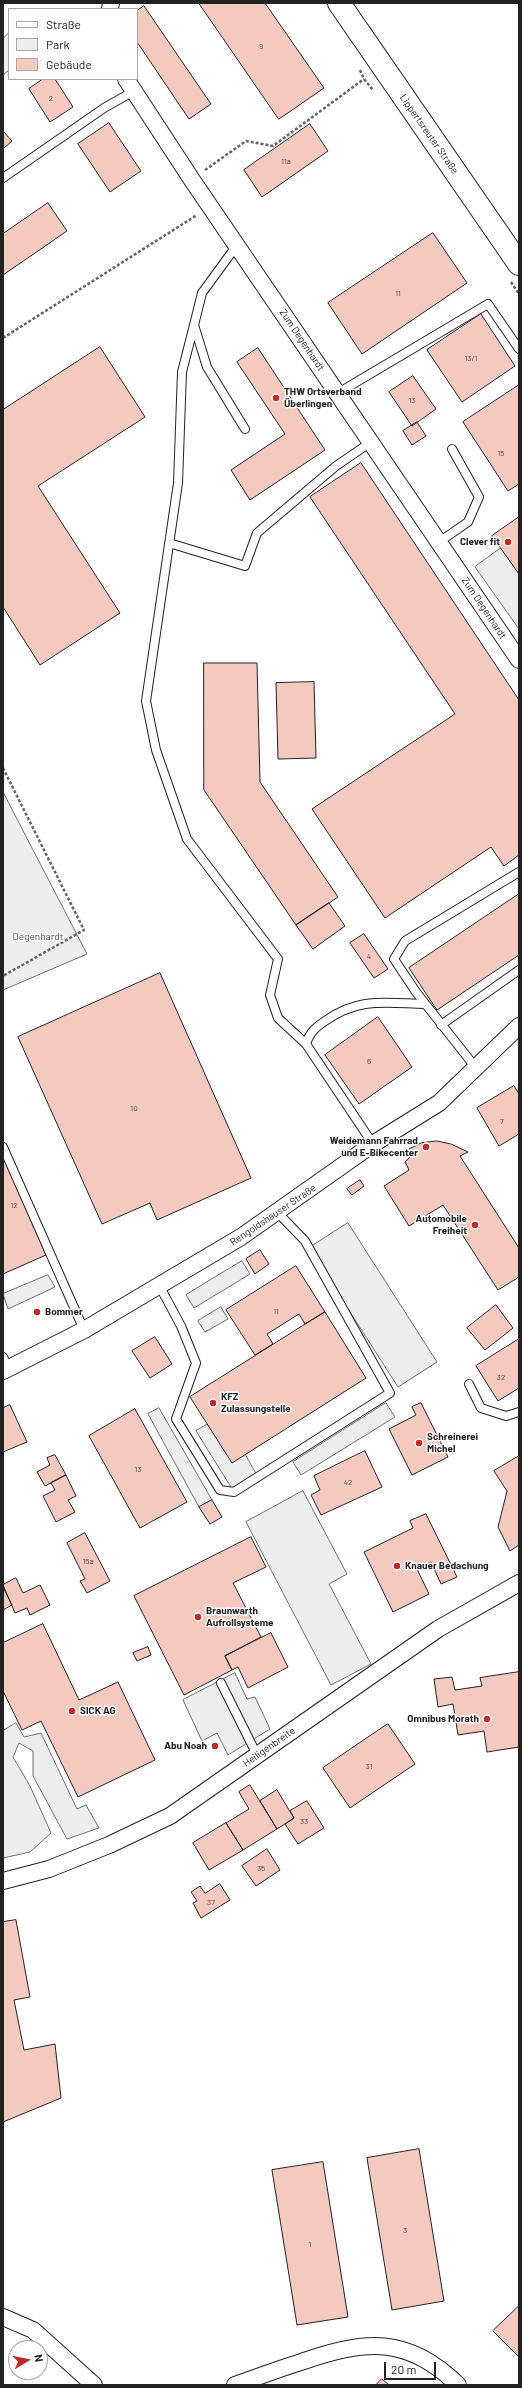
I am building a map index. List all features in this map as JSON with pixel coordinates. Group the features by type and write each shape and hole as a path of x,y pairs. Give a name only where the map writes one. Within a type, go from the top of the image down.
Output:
{"main road":[{"name":"Lippertsreuter Straße","path":"339,3 519,264"}],"street":[{"name":"Zum Degenhardt","path":"130,85 192,180 519,660"},
{"name":"Rengoldshauser Straße","path":"5,1365 84,1330 160,1287 278,1213 373,1144 438,1103 518,1030"},
{"name":"Heiligenbreite","path":"3,1881 49,1869 102,1848 170,1816 438,1629 519,1583"},
{"path":"3,2317 33,2330 94,2385"},
{"path":"235,2385 358,2345 378,2345 427,2359 443,2370 458,2385"}],"lane":[{"path":"3,178 104,108 130,85"},
{"path":"237,245 202,293 182,372 178,483 146,702 156,750 186,839 278,959 270,995 278,1018 306,1044 373,1144"},
{"path":"338,393 488,304 519,349"},
{"path":"194,325 207,367 245,429"},
{"path":"169,543 245,566 257,533 336,466 371,442"},
{"path":"439,542 468,522 478,497 452,449"},
{"path":"476,1068 425,1004 394,959 405,941 519,872"},
{"path":"442,1025 519,970"},
{"path":"306,1044 310,1032 340,1011 362,1003 425,1004"},
{"path":"3,1147 84,1330"},
{"path":"160,1287 181,1326 196,1363 176,1419 220,1490 234,1492 390,1392 305,1241 278,1213"},
{"path":"470,1384 481,1408 506,1416 519,1412"},
{"path":"221,1683 257,1755"}],"path":[{"path":"192,180 246,141 274,146 364,79"},
{"path":"3,338 210,206"},
{"path":"3,768 84,930 3,976"}],"green space":[{"path":"8,34 8,71 3,75 3,39"},
{"name":"Degenhardt","path":"3,792 87,954 3,990"}],"shaded area":[{"path":"501,548 519,574 519,629 475,567"},
{"path":"348,1223 437,1362 398,1387 309,1248"},
{"path":"242,1261 250,1274 194,1308 186,1295"},
{"path":"48,1275 55,1287 8,1309 3,1294"},
{"path":"221,1307 228,1319 205,1332 198,1321"},
{"path":"386,1403 395,1417 301,1475 293,1462"},
{"path":"159,1408 212,1500 199,1507 148,1414"},
{"path":"208,1424 232,1462 245,1454 258,1477 234,1492 196,1431"},
{"path":"303,1491 347,1574 329,1584 371,1664 331,1685 246,1522"},
{"path":"235,1673 247,1699 255,1697 270,1729 228,1755 217,1733 202,1741 183,1700"},
{"path":"16,1723 24,1737 41,1733 77,1809 86,1805 99,1828 67,1839 33,1776 33,1751 19,1743 13,1757 30,1786 51,1833 30,1852 3,1858 3,1731"}],"building":[{"path":"199,3 265,3 324,88 279,119"},
{"path":"144,6 211,104 189,119 138,43 138,10"},
{"path":"42,80 56,80 73,107 50,122 29,89"},
{"path":"109,123 141,171 110,192 78,144"},
{"path":"310,124 328,151 262,197 244,170"},
{"path":"3,131 12,141 3,149"},
{"path":"48,203 67,231 3,275 3,234"},
{"path":"433,233 467,283 362,354 328,303"},
{"path":"481,314 515,366 462,402 427,350"},
{"path":"100,347 145,417 38,486 120,613 40,665 3,607 3,410"},
{"name":"THW Ortsverband Überlingen","path":"258,348 325,450 250,500 231,470 285,434 237,362"},
{"path":"413,376 436,409 412,426 389,392"},
{"path":"519,385 519,484 508,491 463,422"},
{"path":"417,422 426,436 412,445 403,431"},
{"path":"361,463 519,700 519,855 504,866 491,847 385,918 312,809 455,714 310,497"},
{"name":"Clever fit","path":"519,517 519,574 492,536"},
{"path":"204,663 257,663 260,782 338,897 296,925 204,790"},
{"path":"314,682 316,758 278,759 276,683"},
{"path":"519,894 519,955 437,1010 409,968"},
{"path":"329,903 345,926 313,949 296,925"},
{"path":"364,934 388,969 374,978 350,943"},
{"path":"160,973 251,1178 157,1220 150,1203 102,1224 18,1037"},
{"path":"378,1017 412,1067 359,1104 325,1055"},
{"path":"514,1086 519,1094 519,1134 499,1146 477,1108"},
{"path":"437,1141 451,1144 468,1152 460,1156 519,1248 519,1277 498,1290 443,1205 409,1226 384,1186 409,1170 405,1162 410,1157 405,1151 421,1143"},
{"path":"3,1155 46,1255 3,1274"},
{"path":"360,1180 364,1186 352,1195 347,1189"},
{"path":"260,1250 269,1264 255,1274 246,1259"},
{"path":"296,1266 325,1312 305,1324 299,1314 267,1334 273,1344 255,1355 226,1310"},
{"path":"496,1305 513,1328 485,1350 467,1328"},
{"path":"325,1312 366,1378 232,1463 190,1397"},
{"path":"155,1337 172,1364 150,1378 132,1351"},
{"path":"519,1339 519,1388 498,1401 476,1366"},
{"name":"Schreinerei Michel","path":"421,1403 448,1457 412,1475 389,1429 416,1415 412,1407"},
{"path":"10,1405 27,1442 3,1452 3,1408"},
{"path":"135,1409 187,1502 140,1528 89,1436"},
{"path":"365,1451 382,1487 321,1515 311,1495 320,1490 314,1476"},
{"path":"55,1455 66,1475 45,1486 37,1472 50,1465 47,1458"},
{"path":"519,1456 519,1545 510,1551 498,1527 507,1491 494,1471"},
{"path":"66,1475 76,1496 68,1500 75,1512 56,1522 43,1496 55,1490 51,1483"},
{"path":"212,1500 222,1517 210,1524 199,1507"},
{"name":"Knauer Bedachung","path":"426,1514 457,1577 441,1584 431,1562 417,1569 429,1594 393,1612 364,1552 413,1528 410,1521"},
{"path":"85,1533 110,1581 87,1593 80,1581 85,1579 67,1543"},
{"name":"Braunwarth Aufrollsysteme","path":"251,1537 266,1567 233,1583 261,1637 225,1656 232,1670 184,1695 134,1596"},
{"path":"16,1578 23,1593 40,1585 50,1605 30,1615 27,1608 15,1613 3,1585"},
{"path":"3,1587 12,1605 3,1610"},
{"name":"SICK AG","path":"43,1624 79,1700 118,1682 155,1760 78,1797 41,1721 22,1730 3,1691 3,1643"},
{"path":"271,1633 288,1667 248,1688 238,1667 232,1670 225,1656"},
{"path":"148,1647 151,1655 137,1661 133,1653"},
{"name":"Omnibus Morath","path":"519,1672 519,1747 487,1752 484,1731 458,1735 453,1704 438,1707 434,1679 452,1677 455,1690 482,1686 480,1678"},
{"path":"388,1724 415,1764 350,1808 323,1768"},
{"path":"250,1785 277,1829 243,1850 226,1823 249,1809 239,1792"},
{"path":"277,1790 294,1818 277,1829 260,1801"},
{"path":"307,1801 324,1828 298,1844 285,1824 294,1818 290,1811"},
{"path":"226,1823 243,1850 209,1870 193,1843"},
{"path":"267,1849 280,1870 256,1886 242,1866"},
{"path":"220,1884 230,1900 201,1918 193,1903 197,1901 191,1892 200,1886 205,1893"},
{"path":"16,1920 30,1997 14,2000 24,2050 55,2044 61,2098 3,2122 3,1922"},
{"path":"419,2149 444,2301 392,2310 367,2158"},
{"path":"323,2162 348,2317 297,2325 272,2170"},
{"path":"519,2306 519,2357 493,2331"},
{"path":"382,2379 389,2385 376,2385"}],"place":[{"name":"THW Ortsverband Überlingen","path":"276,398"},
{"name":"Clever fit","path":"508,542"},
{"name":"Weidemann Fahrrad und E-Bikecenter","path":"426,1147"},
{"name":"Automobile Freiheit","path":"475,1225"},
{"name":"Bommer","path":"37,1312"},
{"name":"KFZ Zulassungstelle","path":"213,1403"},
{"name":"Schreinerei Michel","path":"419,1443"},
{"name":"Knauer Bedachung","path":"397,1566"},
{"name":"Braunwarth Aufrollsysteme","path":"198,1617"},
{"name":"SICK AG","path":"72,1711"},
{"name":"Omnibus Morath","path":"487,1719"},
{"name":"Abu Noah","path":"215,1746"}]}
